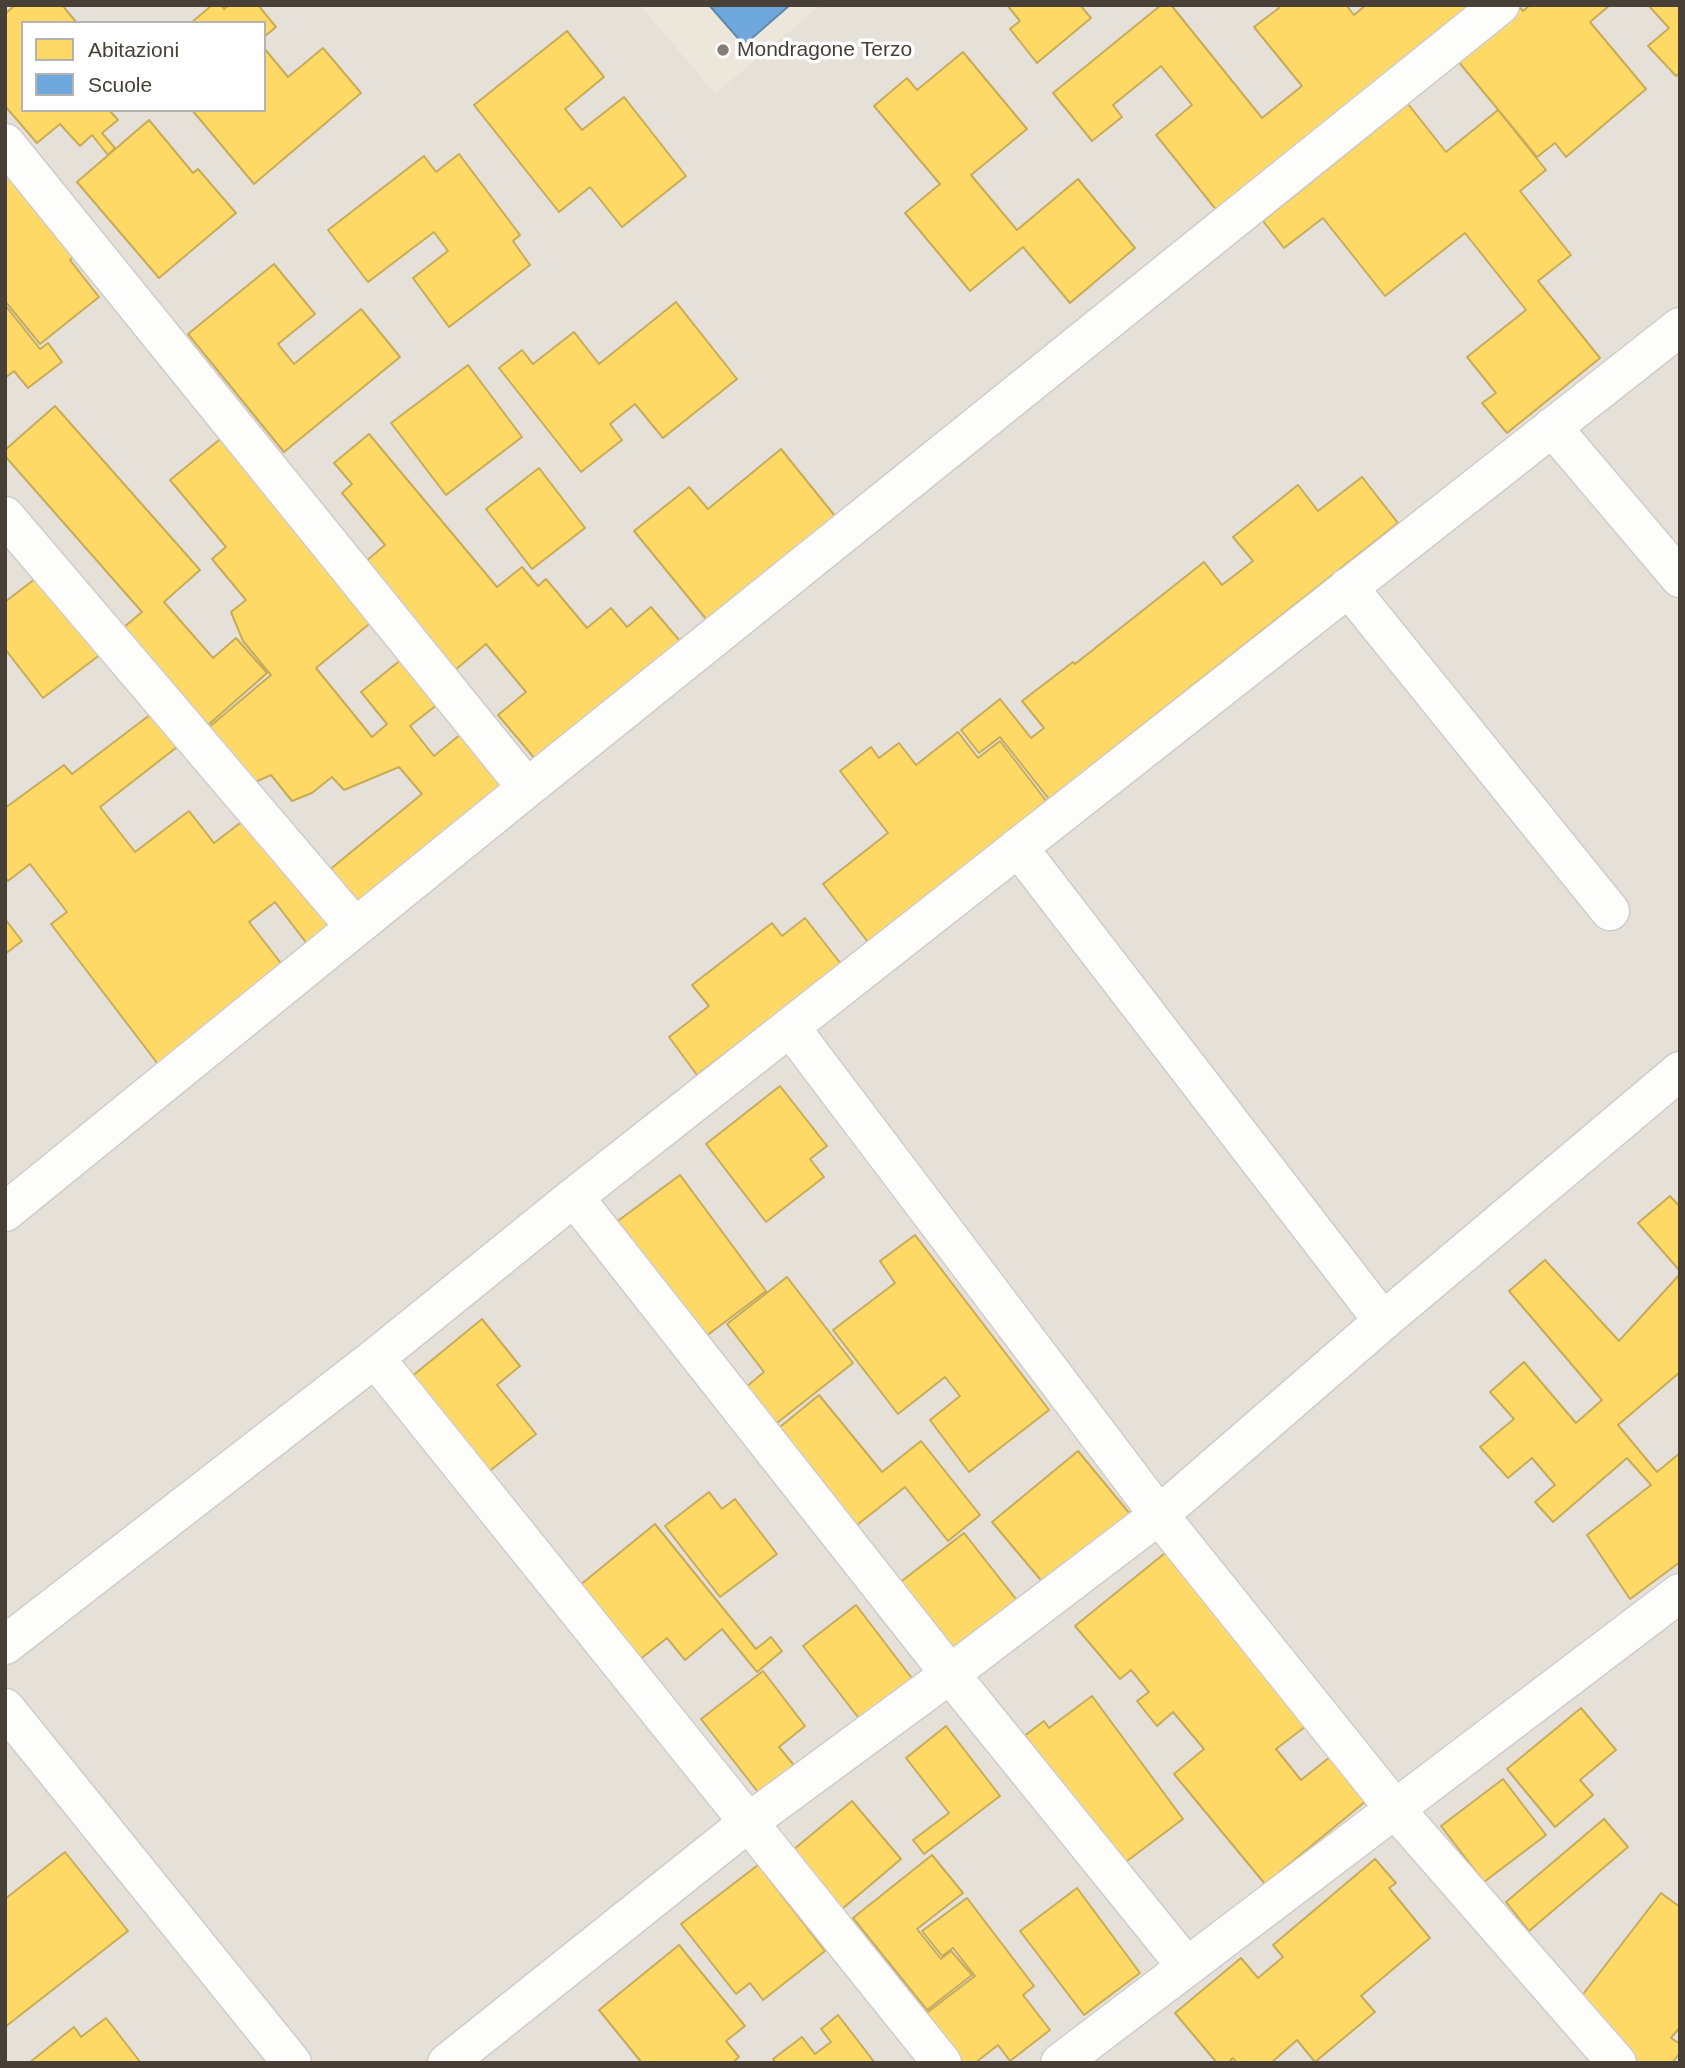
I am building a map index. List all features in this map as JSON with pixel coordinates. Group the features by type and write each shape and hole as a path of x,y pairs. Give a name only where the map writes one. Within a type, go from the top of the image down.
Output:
{"street":[{"path":"5,1212 1500,5"},
{"path":"5,143 527,788"},
{"path":"5,1644 375,1358 574,1197 1680,327"},
{"path":"1552,427 1680,578"},
{"path":"5,516 355,927"},
{"path":"1348,587 1610,911"},
{"path":"1018,847 1383,1321"},
{"path":"790,1027 1159,1515 1395,1809 1617,2063"},
{"path":"447,2063 749,1822 1159,1515 1383,1321 1680,1071"},
{"path":"574,1197 950,1674 1187,1967"},
{"path":"375,1358 942,2063"},
{"path":"1060,2063 1680,1593"},
{"path":"5,1708 292,2063"}],"shaded area":[{"path":"5,5 1680,5 1680,2063 5,2063"},
{"name":"Mondragone Terzo","path":"640,5 821,5 715,94"}],"building: Abitazioni":[{"path":"15,5 62,5 75,21 21,21 21,112 111,112 118,120 102,133 115,148 108,155 92,135 80,146 60,124 37,143 5,106 5,14"},
{"path":"212,5 221,5 224,9 229,5 258,5 276,27 266,35 266,21 193,21"},
{"path":"1007,5 1080,5 1091,18 1037,63 1010,29 1020,21"},
{"path":"1161,5 1171,5 1262,118 1302,86 1254,27 1279,8 1277,5 1346,5 1354,15 1366,5 1472,5 1218,212 1156,135 1192,105 1161,66 1113,105 1122,117 1092,141 1053,93"},
{"path":"1530,5 1610,5 1590,22 1646,89 1566,157 1555,143 1537,157 1458,61 1521,8 1523,11"},
{"path":"1648,5 1680,5 1680,73 1676,76 1648,46 1669,28"},
{"path":"567,31 604,77 565,109 582,130 624,97 686,176 622,227 590,187 559,212 474,105"},
{"path":"323,48 361,93 254,184 194,112 266,112 266,50 288,77"},
{"path":"963,52 1027,129 971,175 1017,230 1078,179 1135,248 1070,303 1023,247 970,291 905,213 940,184 874,106 907,78 917,90"},
{"path":"1408,104 1446,152 1498,110 1546,170 1520,191 1571,255 1538,281 1600,358 1507,433 1482,403 1496,393 1467,357 1526,310 1465,233 1385,296 1323,218 1284,248 1263,221"},
{"path":"149,120 193,173 198,169 236,213 159,278 77,182"},
{"path":"459,154 520,235 513,241 530,265 449,327 413,278 448,251 434,232 368,282 328,230 424,156 436,172"},
{"path":"5,170 79,253 70,260 99,297 40,344 5,301"},
{"path":"274,264 315,314 278,344 294,364 361,309 400,357 284,452 188,334"},
{"path":"676,302 737,379 663,438 635,404 610,424 622,440 581,472 499,368 522,350 533,364 574,332 599,364"},
{"path":"5,305 40,349 48,343 62,362 28,388 14,371 5,378"},
{"path":"468,365 522,437 446,495 391,423"},
{"path":"55,406 200,570 164,602 213,658 236,638 267,673 208,725 123,628 142,612 5,456 5,450"},
{"path":"369,434 497,587 522,567 538,586 546,579 587,628 611,608 627,627 651,607 685,647 542,767 498,715 526,692 486,644 454,671 364,563 385,545 342,493 352,484 334,463"},
{"path":"224,436 374,620 316,668 372,737 387,724 361,692 402,659 438,704 410,726 434,756 472,725 520,785 359,909 328,871 422,794 399,767 344,790 332,777 312,793 292,801 271,775 253,783 208,728 271,675 243,641 231,612 246,600 212,559 226,547 170,480"},
{"path":"781,449 839,521 711,625 634,531 689,487 708,509"},
{"path":"539,468 585,528 532,569 486,509"},
{"path":"1362,477 1398,523 1049,799 1000,737 979,753 961,730 1000,699 1031,738 1044,728 1022,701 1073,662 1075,664 1204,562 1222,585 1253,561 1233,537 1298,485 1318,511"},
{"path":"40,575 101,654 43,698 5,649 5,602"},
{"path":"159,708 186,740 100,807 135,852 189,811 214,843 252,814 339,925 311,949 275,902 249,922 290,975 164,1072 51,924 67,912 30,864 8,881 5,878 5,808 64,765 72,774"},
{"path":"958,732 978,758 1000,741 1047,802 868,942 823,884 888,833 840,771 871,747 879,758 899,743 916,765"},
{"path":"805,918 841,964 697,1075 669,1037 709,1006 692,985 772,923 782,936"},
{"path":"5,919 22,941 5,954"},
{"path":"780,1086 827,1146 810,1159 824,1177 766,1222 706,1144"},
{"path":"680,1175 766,1291 697,1343 611,1226"},
{"path":"1670,1196 1680,1207 1680,1271 1638,1223"},
{"path":"915,1235 1049,1410 969,1472 930,1420 960,1396 945,1377 898,1414 833,1330 895,1283 880,1261"},
{"path":"1545,1260 1619,1341 1680,1274 1680,1372 1618,1425 1657,1472 1680,1453 1680,1562 1630,1599 1587,1535 1651,1485 1627,1458 1553,1522 1535,1502 1555,1485 1532,1458 1508,1478 1480,1447 1514,1419 1490,1392 1524,1362 1576,1423 1602,1400 1509,1291"},
{"path":"787,1277 853,1363 768,1430 739,1393 764,1372 727,1324"},
{"path":"482,1319 520,1366 497,1385 536,1434 482,1477 405,1382"},
{"path":"819,1395 882,1472 921,1441 980,1515 948,1541 905,1487 847,1533 769,1436"},
{"path":"1078,1451 1130,1514 1045,1585 992,1522"},
{"path":"709,1492 722,1509 735,1499 777,1554 720,1597 665,1526"},
{"path":"655,1524 756,1649 771,1637 782,1651 757,1672 722,1629 685,1660 667,1638 634,1664 574,1590"},
{"path":"964,1533 1019,1603 949,1658 894,1587"},
{"path":"1165,1553 1306,1726 1276,1749 1301,1780 1330,1757 1366,1801 1265,1884 1174,1774 1204,1749 1173,1712 1157,1726 1137,1701 1149,1692 1131,1670 1120,1679 1075,1626"},
{"path":"856,1605 914,1681 861,1721 803,1646"},
{"path":"763,1671 805,1726 779,1747 797,1769 761,1796 701,1719"},
{"path":"1092,1696 1183,1819 1115,1870 1019,1740 1044,1721 1049,1728"},
{"path":"1581,1708 1616,1750 1580,1780 1593,1795 1555,1827 1507,1769"},
{"path":"946,1726 1000,1796 924,1854 913,1840 949,1813 906,1758"},
{"path":"1503,1779 1546,1835 1484,1882 1441,1826"},
{"path":"852,1801 901,1859 842,1909 793,1850"},
{"path":"1604,1819 1628,1847 1529,1931 1506,1902"},
{"path":"65,1852 128,1931 5,2027 5,1899"},
{"path":"932,1855 963,1893 917,1929 941,1959 951,1951 972,1975 927,2010 853,1918"},
{"path":"1375,1859 1396,1883 1389,1888 1430,1938 1361,1996 1375,2012 1315,2062 1297,2040 1271,2063 1237,2063 1233,2058 1228,2063 1217,2063 1175,2013 1241,1958 1258,1978 1283,1957 1273,1945"},
{"path":"758,1865 825,1951 763,2000 750,1983 736,1994 681,1924"},
{"path":"1077,1888 1140,1973 1084,2015 1020,1931"},
{"path":"1661,1893 1680,1907 1680,2027 1671,2038 1680,2044 1680,2053 1672,2063 1630,2063 1574,2006"},
{"path":"967,1898 1034,1986 1023,1995 1050,2030 1010,2061 998,2045 975,2063 960,2063 924,2015 975,1976 953,1948 942,1956 922,1931"},
{"path":"679,1945 745,2026 726,2041 739,2057 732,2063 642,2063 599,2010"},
{"path":"838,2015 875,2063 776,2063 773,2059 802,2037 815,2054 831,2042 821,2029"},
{"path":"106,2018 141,2063 29,2063 74,2027 81,2037"}],"building: Scuole":[{"path":"709,5 790,5 744,45"}],"place":[{"name":"Mondragone Terzo","path":"723,50"}]}
